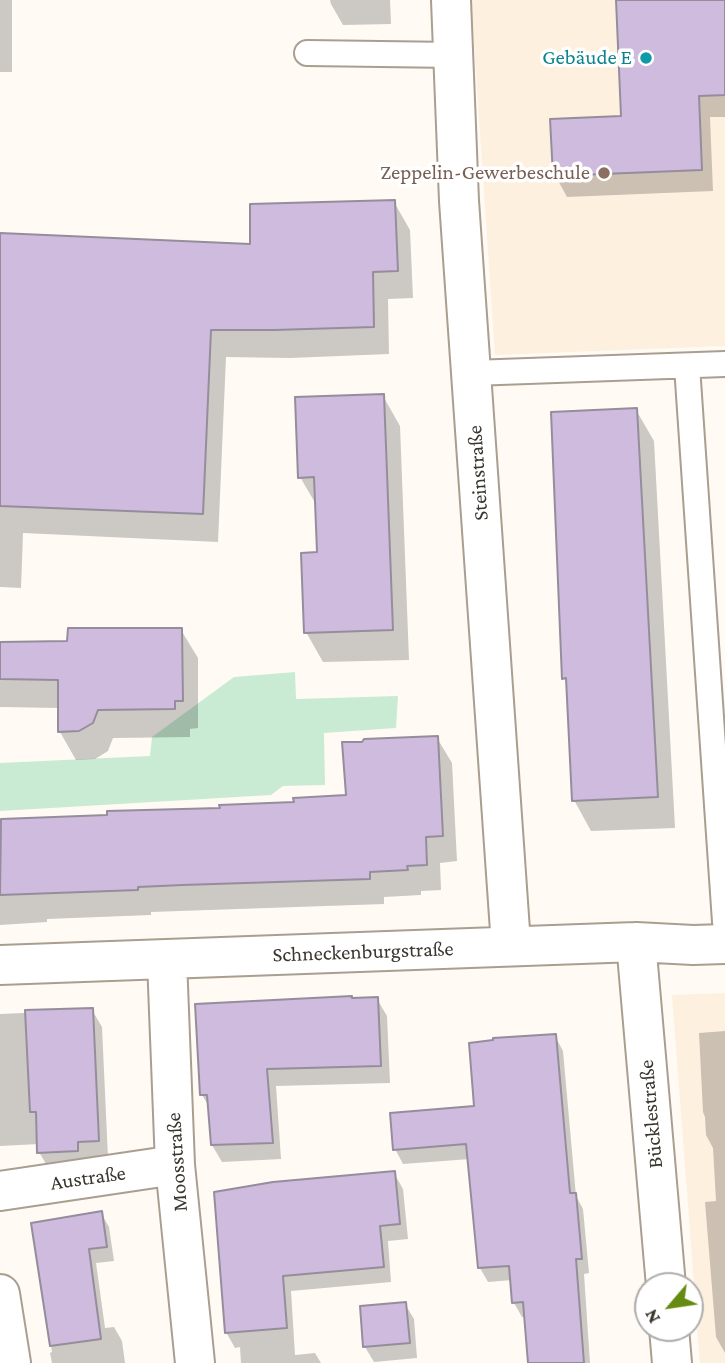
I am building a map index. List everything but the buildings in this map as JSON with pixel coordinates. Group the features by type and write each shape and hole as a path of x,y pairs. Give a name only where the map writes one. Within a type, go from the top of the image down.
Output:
{"street":[{"name":"Steinstraße","path":"451,0 459,201 511,945"},
{"name":"Schneckenburgstraße","path":"0,965 511,945 636,942 725,944"},
{"name":"Bücklestraße","path":"636,942 665,1272"},
{"name":"Moosstraße","path":"167,960 175,1166 195,1363"},
{"name":"Austraße","path":"0,1191 175,1166"},
{"path":"0,1294 11,1363"},
{"path":"670,1342 672,1363"}],"lane":[{"path":"307,53 454,55"},
{"path":"471,373 725,364"},
{"path":"687,366 725,922"}],"shaded area":[{"name":"Zeppelin-Gewerbeschule","path":"471,0 725,0 725,346 495,355"},
{"path":"725,993 725,1363 700,1363 698,1342 704,1342 704,1272 693,1272 672,995"}],"green space":[{"path":"295,672 296,699 398,696 396,728 324,733 325,785 283,786 271,795 0,811 0,763 150,756 152,737 234,677"}],"place":[{"name":"Gebäude E","path":"646,58"},
{"name":"Zeppelin-Gewerbeschule","path":"604,173"}]}
